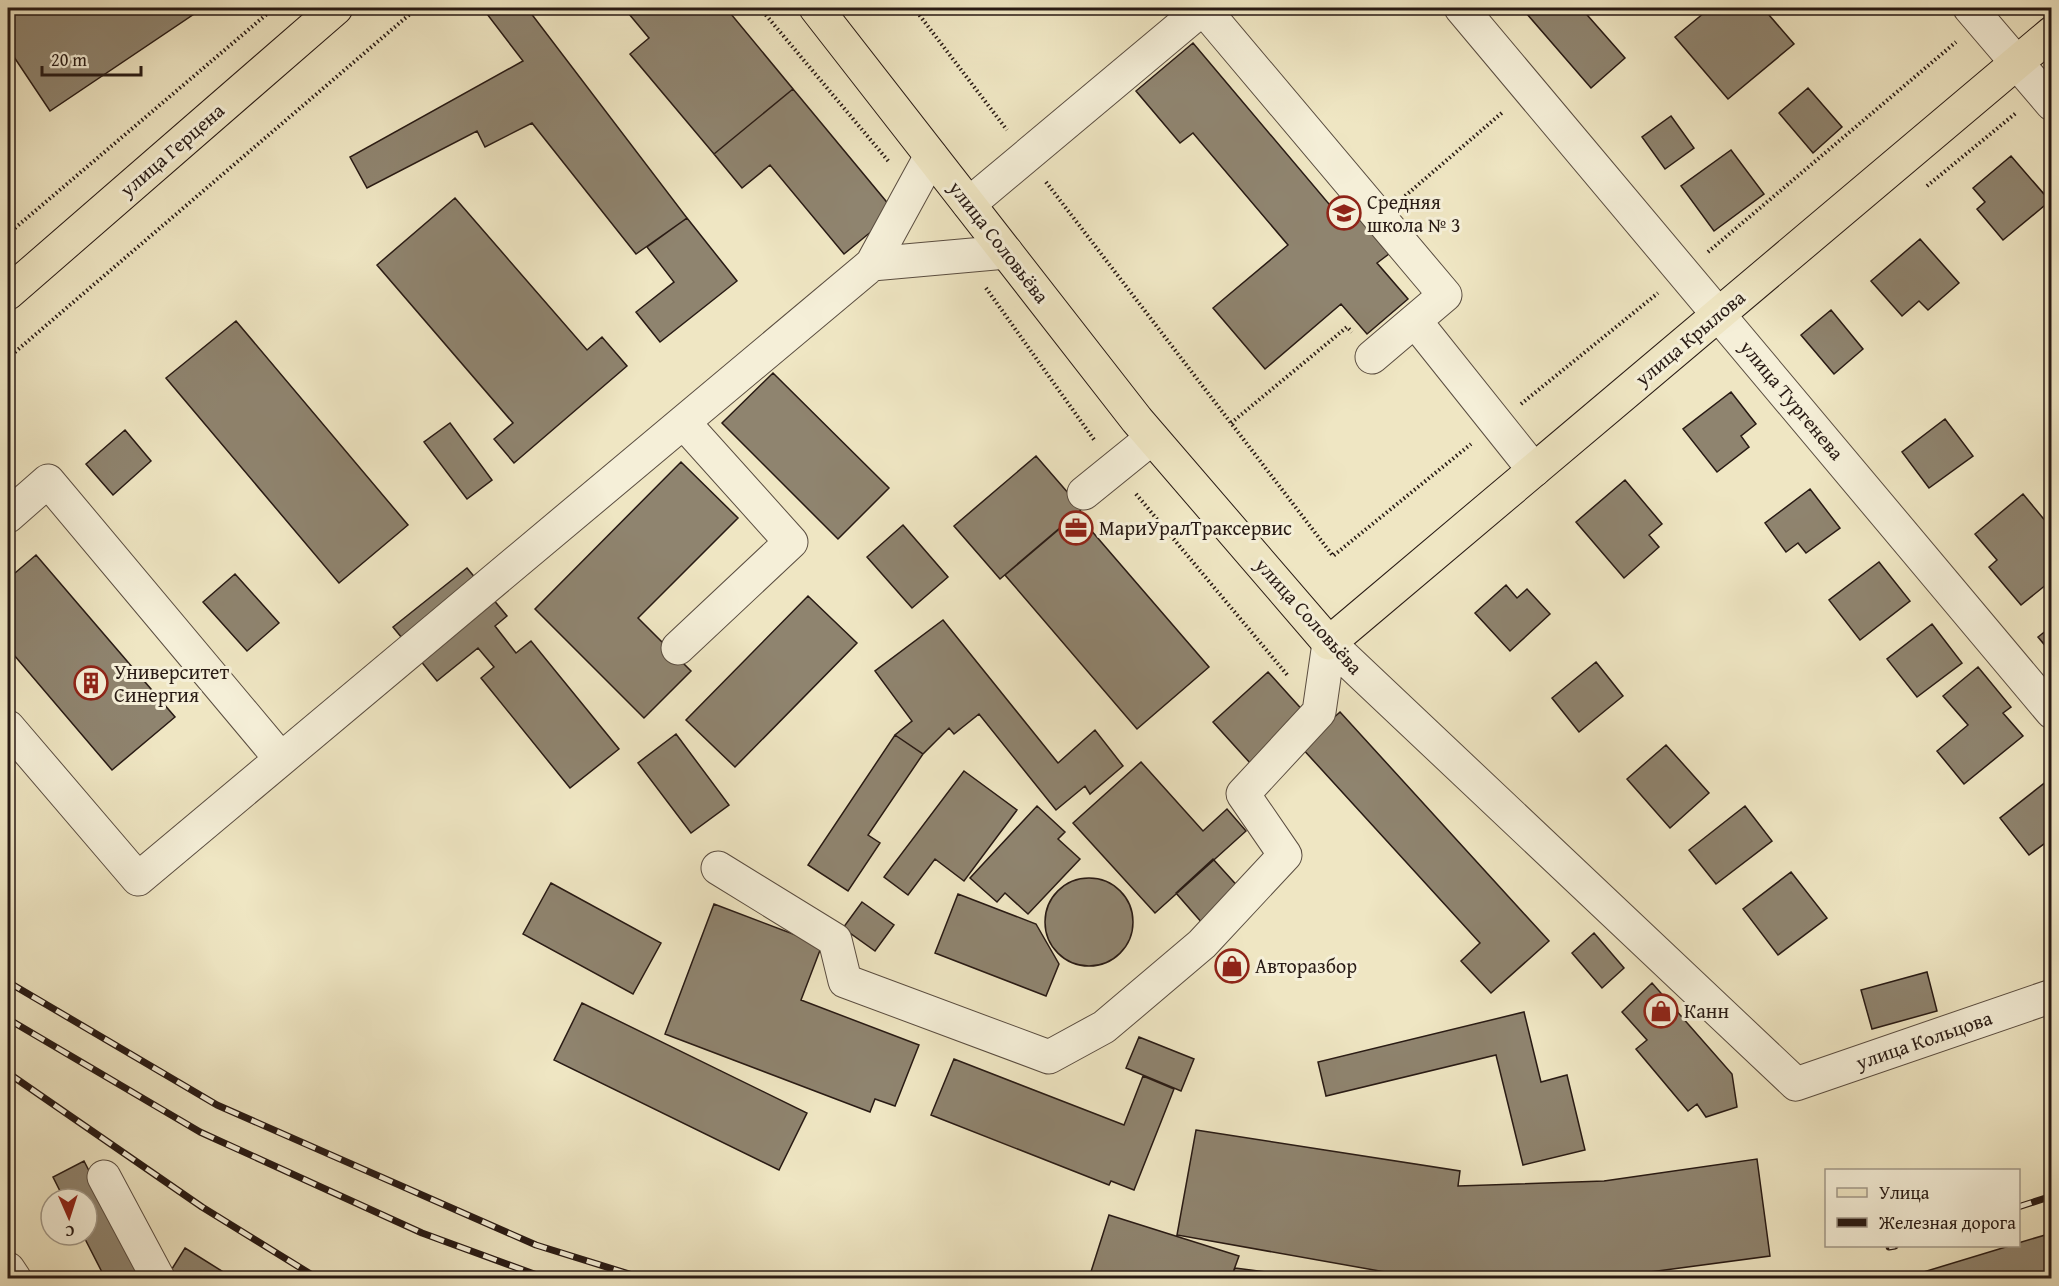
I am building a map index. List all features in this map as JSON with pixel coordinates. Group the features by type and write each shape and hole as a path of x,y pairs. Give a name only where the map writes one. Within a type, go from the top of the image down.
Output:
{"main road":[{"name":"улица Герцена","path":"8,293 336,8"},
{"name":"улица Соловьёва","path":"816,8 1152,438 1329,644"},
{"name":"улица Крылова","path":"1329,644 2052,33"}],"street":[{"path":"969,204 1203,8 1445,296 1372,357"},
{"name":"улица Тургенева","path":"1461,8 2052,712"},
{"path":"1970,8 2052,104"},
{"path":"8,727 138,879 872,264 931,156"},
{"path":"872,264 1006,252"},
{"path":"1415,321 1534,470"},
{"path":"678,648 791,542 684,423"},
{"path":"1084,493 1152,438"},
{"path":"8,516 48,481 281,759"},
{"path":"718,868 835,939 845,981 1048,1057 1104,1027 1202,944 1285,855 1243,794 1319,712 1329,644"},
{"name":"улица Соловьёва","path":"1329,644 1796,1084"},
{"name":"улица Кольцова","path":"1796,1084 2052,996"},
{"path":"104,1177 158,1278"},
{"path":"8,1269 14,1278"}],"path":[{"path":"8,234 274,8"},
{"path":"8,358 417,8"},
{"path":"760,8 912,190"},
{"path":"1403,198 1530,89"},
{"path":"963,256 1114,468 1319,712"},
{"path":"1231,423 1347,327 1372,357"}],"building":[{"path":"8,8 203,8 50,111 8,48"},
{"path":"496,8 527,8 687,218 636,254 532,123 485,147 477,131 367,188 350,157 523,61 487,14"},
{"path":"624,8 726,8 793,89 714,154 630,54 649,38"},
{"path":"1535,8 1581,8 1625,58 1591,88 1527,14"},
{"path":"1710,8 1763,8 1794,44 1728,99 1675,37"},
{"path":"1193,43 1334,210 1344,201 1389,254 1377,263 1408,299 1367,334 1341,304 1265,369 1213,308 1288,245 1193,133 1180,143 1136,91"},
{"path":"1808,88 1842,127 1813,153 1779,113"},
{"path":"793,89 895,212 844,254 770,165 742,188 714,154"},
{"path":"1671,116 1694,148 1665,169 1642,137"},
{"path":"1731,150 1764,194 1714,231 1681,186"},
{"path":"2011,156 2050,201 2003,240 1977,209 1985,202 1973,188"},
{"path":"455,198 587,350 602,337 627,366 514,463 494,439 513,423 377,265"},
{"path":"687,218 737,281 660,342 636,312 674,282 647,247"},
{"path":"1920,239 1959,283 1928,310 1919,301 1902,316 1871,281"},
{"path":"1831,310 1863,349 1834,374 1801,335"},
{"path":"236,321 408,525 339,583 166,378"},
{"path":"773,373 889,488 838,539 722,423"},
{"path":"1731,392 1756,424 1741,436 1749,447 1717,472 1683,429"},
{"path":"1945,419 1973,456 1929,488 1902,452"},
{"path":"450,423 492,480 467,499 424,442"},
{"path":"125,430 151,461 113,495 86,464"},
{"path":"1036,456 1082,509 1000,579 954,526"},
{"path":"681,462 738,518 638,618 691,671 644,718 535,609"},
{"path":"1625,480 1662,524 1649,535 1659,547 1624,578 1576,522"},
{"path":"1810,489 1840,528 1806,553 1798,543 1786,552 1765,523"},
{"path":"2023,494 2052,529 2052,580 2021,605 1989,567 1997,560 1975,534"},
{"path":"1077,514 1209,667 1137,729 1005,575"},
{"path":"903,525 948,577 912,608 867,557"},
{"name":"Университет Синергия","path":"36,555 175,717 112,770 8,648 8,579"},
{"path":"1879,562 1910,601 1860,640 1829,600"},
{"path":"467,568 507,616 495,626 516,653 531,641 619,749 570,788 481,678 494,667 478,648 437,681 393,627"},
{"path":"235,574 279,623 247,651 203,602"},
{"path":"1506,585 1517,598 1527,589 1550,614 1510,651 1475,613"},
{"path":"808,596 857,643 735,767 686,720"},
{"path":"943,620 1058,763 1095,730 1123,766 1090,794 1085,786 1056,810 979,714 954,734 949,728 923,754 895,735 912,721 875,671"},
{"path":"1932,624 1962,663 1917,697 1887,659"},
{"path":"2052,626 2052,654 2038,637"},
{"path":"1596,662 1623,696 1579,732 1552,698"},
{"path":"1978,667 2011,707 2003,713 2023,736 1964,784 1937,751 1968,725 1943,696"},
{"path":"1268,672 1306,714 1251,764 1213,722"},
{"path":"1340,712 1549,941 1491,993 1461,961 1480,943 1301,747"},
{"path":"676,734 729,805 691,833 638,763"},
{"path":"895,735 923,754 868,835 880,843 848,891 808,865"},
{"path":"1666,745 1709,793 1670,828 1627,779"},
{"path":"1141,762 1203,831 1227,809 1246,831 1155,913 1073,823"},
{"path":"964,771 1017,810 964,881 935,859 908,895 884,877"},
{"path":"2052,777 2052,838 2029,855 2000,818"},
{"path":"1037,806 1065,832 1058,839 1080,859 1028,914 1005,893 997,902 970,878"},
{"path":"1745,806 1772,841 1716,884 1689,850"},
{"path":"1213,859 1241,890 1203,924 1176,893"},
{"path":"1791,872 1827,918 1778,955 1743,909"},
{"path":"1089,878 1114,885 1126,897 1133,922 1126,947 1114,959 1089,966 1064,959 1052,947 1045,922 1052,897 1064,885"},
{"path":"551,883 661,943 633,994 523,934"},
{"path":"958,894 1036,924 1059,964 1046,996 935,953"},
{"path":"862,902 894,925 875,951 843,928"},
{"path":"714,904 822,945 801,1000 919,1045 895,1106 875,1099 870,1112 665,1034"},
{"path":"1594,933 1624,968 1602,988 1572,953"},
{"path":"1927,972 1937,1011 1872,1029 1861,990"},
{"path":"1652,983 1732,1074 1737,1107 1706,1117 1697,1104 1688,1111 1636,1049 1647,1040 1622,1012"},
{"path":"582,1003 807,1113 779,1170 554,1060"},
{"path":"1524,1012 1541,1082 1567,1075 1585,1150 1523,1165 1496,1055 1326,1096 1318,1062"},
{"path":"1139,1037 1194,1059 1181,1091 1126,1068"},
{"path":"954,1059 1124,1125 1143,1076 1174,1089 1134,1190 1111,1181 1109,1185 931,1115"},
{"path":"1196,1130 1460,1171 1458,1186 1604,1181 1757,1159 1770,1256 1650,1272 1419,1278 1177,1235"},
{"path":"84,1161 97,1187 58,1187 53,1177"},
{"path":"99,1190 144,1278 105,1278 89,1247 99,1247"},
{"path":"1109,1215 1239,1256 1231,1278 1089,1278"},
{"path":"2052,1233 2052,1269 2022,1278 1907,1278 2006,1247 2020,1247 2020,1242"},
{"path":"185,1248 233,1278 180,1278 170,1272"},
{"path":"1235,1268 1314,1278 1231,1278"}],"railway":[{"path":"8,982 217,1105 536,1245 642,1278"},
{"path":"8,1019 200,1132 422,1233 545,1278"},
{"path":"8,1073 202,1207 317,1278"},
{"path":"2020,1206 2052,1196"}],"place":[{"name":"Средняя школа № 3","path":"1344,213"},
{"name":"МариУралТраксервис","path":"1076,528"},
{"name":"Университет Синергия","path":"91,683"},
{"name":"Авторазбор","path":"1232,966"},
{"name":"Канн","path":"1661,1011"}]}
